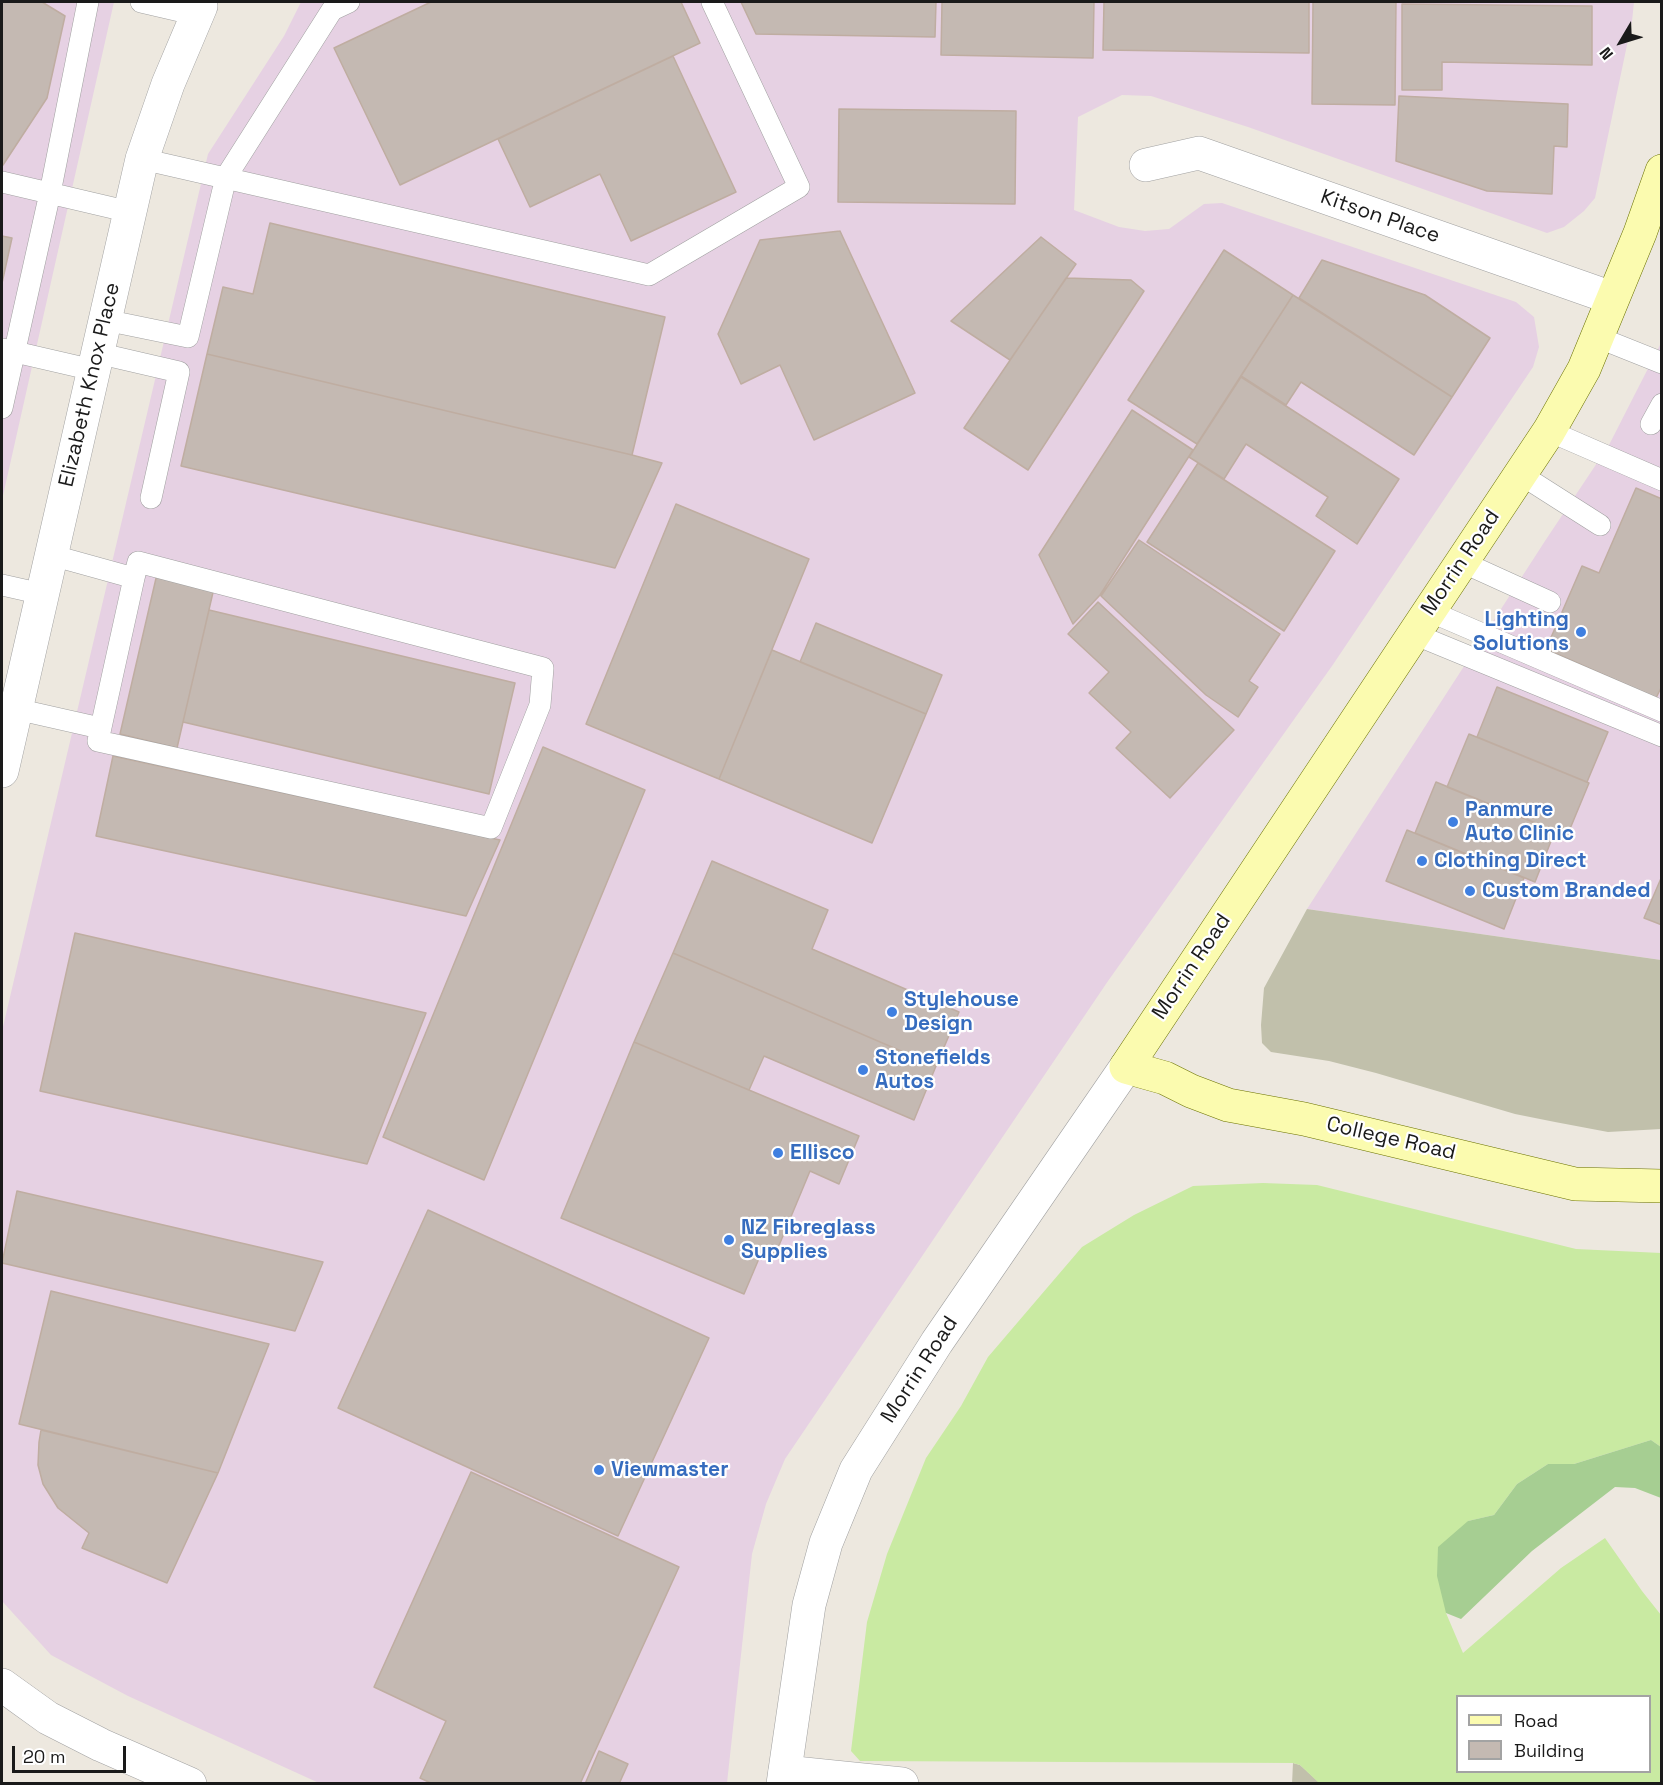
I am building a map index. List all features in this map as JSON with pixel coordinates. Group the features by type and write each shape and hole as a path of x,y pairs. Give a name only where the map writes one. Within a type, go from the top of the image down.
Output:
{"main road":[{"name":"Morrin Road","path":"1126,1067 1161,1011 1549,430 1584,369 1640,233 1662,171"},
{"name":"College Road","path":"1126,1067 1165,1078 1228,1105 1304,1119 1575,1184 1662,1186"}],"street":[{"name":"Elizabeth Knox Place","path":"2,771 9,722 42,594 142,159 168,84 199,11"},
{"name":"Kitson Place","path":"1146,165 1199,153 1612,298"},
{"name":"Morrin Road","path":"784,1778 815,1578 825,1543 856,1470 936,1342 1126,1067"},
{"path":"2,1685 48,1718 101,1745 190,1784"},
{"path":"784,1778 902,1784"}],"lane":[{"path":"2,408 8,351 50,194 88,2"},
{"path":"141,2 199,11"},
{"path":"105,320 188,337 226,177 332,10 350,2"},
{"path":"142,159 649,275 799,186 712,2"},
{"path":"2,182 130,212"},
{"path":"1597,337 1662,363"},
{"path":"8,351 180,372 151,498"},
{"path":"1651,424 1662,404"},
{"path":"1549,430 1662,480"},
{"path":"1520,474 1600,525"},
{"path":"51,555 134,578"},
{"path":"138,562 543,668 540,705 491,828 98,741 134,578 138,562"},
{"path":"1462,562 1550,602"},
{"path":"2,585 42,594"},
{"path":"1421,623 1662,711"},
{"path":"1421,623 1662,736"},
{"path":"9,722 100,728"}],"shaded area":[{"path":"2,2 114,2 2,500"},
{"path":"301,2 1634,2 1595,198 1584,211 1564,227 1547,233 1248,127 1151,96 1122,95 1078,117 1074,210 1119,227 1145,231 1169,229 1204,204 1222,203 1516,302 1534,317 1539,347 1533,367 1332,666 1108,981 785,1459 766,1504 752,1554 727,1783 319,1783 128,1696 51,1655 2,1601 2,1031 208,154 284,36"},
{"path":"1661,343 1661,960 1307,909 1609,445"},
{"path":"1307,909 1661,960 1661,1129 1608,1132 1555,1122 1515,1114 1329,1061 1271,1052 1262,1043 1264,988"},
{"path":"1293,1763 1300,1765 1320,1783 1292,1784"}],"green space":[{"path":"1263,1183 1317,1185 1576,1249 1661,1253 1661,1447 1651,1440 1574,1464 1548,1464 1517,1484 1494,1515 1468,1521 1446,1613 1463,1653 1561,1568 1605,1538 1661,1615 1661,1783 1320,1784 1300,1765 1293,1763 860,1761 851,1751 867,1622 887,1554 926,1458 961,1406 988,1357 1082,1247 1134,1215 1193,1186"},
{"path":"1651,1440 1661,1447 1661,1498 1635,1488 1615,1487 1532,1551 1461,1619 1446,1613 1437,1576 1438,1547 1468,1521 1494,1515 1517,1484 1548,1464 1574,1464"}],"building":[{"path":"2,2 42,2 65,16 47,98 3,165 2,164"},
{"path":"431,2 681,2 700,43 400,185 334,48"},
{"path":"741,2 936,2 935,37 756,34"},
{"path":"942,2 1094,2 1093,58 941,55"},
{"path":"1104,2 1309,2 1309,53 1103,50"},
{"path":"1313,2 1396,2 1395,105 1312,104"},
{"path":"1402,4 1592,6 1592,65 1442,62 1442,90 1402,90"},
{"path":"673,56 736,192 631,241 600,174 530,207 498,139"},
{"path":"1399,96 1568,104 1567,147 1554,146 1552,194 1487,191 1396,161"},
{"path":"839,109 1016,111 1015,204 838,202"},
{"path":"270,223 665,317 632,455 207,354 223,287 253,294"},
{"path":"840,231 915,393 814,440 780,365 741,384 718,334 760,240"},
{"path":"2,236 12,238 2,283"},
{"path":"1041,237 1076,264 1010,360 951,321"},
{"path":"1224,250 1293,295 1197,444 1128,400"},
{"path":"1322,260 1425,295 1490,338 1452,397 1299,298"},
{"path":"1066,278 1131,280 1144,291 1028,470 964,428"},
{"path":"1293,295 1452,397 1414,455 1301,382 1286,405 1241,376"},
{"path":"207,354 662,463 615,568 181,466"},
{"path":"1241,377 1399,479 1357,544 1316,516 1328,497 1246,444 1224,479 1189,457"},
{"path":"1132,410 1193,450 1100,595 1073,624 1039,555"},
{"path":"1198,463 1335,551 1284,631 1147,542"},
{"path":"1636,488 1662,499 1662,686 1656,698 1546,649 1582,566 1599,573"},
{"path":"676,504 809,559 719,779 586,724"},
{"path":"1139,540 1280,634 1249,681 1258,687 1238,717 1206,695 1101,596"},
{"path":"157,574 214,588 177,748 120,734"},
{"path":"1098,602 1234,730 1170,798 1116,748 1131,732 1089,693 1109,672 1068,634"},
{"path":"209,610 515,683 489,794 183,722"},
{"path":"816,623 942,675 926,714 800,662"},
{"path":"772,650 926,714 872,843 719,779"},
{"path":"1497,687 1608,732 1587,782 1477,737"},
{"path":"1469,734 1589,783 1567,836 1447,787"},
{"path":"543,747 645,790 484,1180 383,1137"},
{"path":"113,756 500,840 466,916 96,836"},
{"path":"1436,782 1555,831 1535,882 1415,833"},
{"path":"1407,830 1524,878 1504,929 1386,881"},
{"path":"712,861 828,910 812,949 959,1012 936,1066 673,953"},
{"path":"1662,876 1662,925 1644,918"},
{"path":"75,933 426,1013 367,1164 40,1091"},
{"path":"673,953 936,1066 914,1120 764,1056 749,1090 634,1042"},
{"path":"634,1042 859,1136 839,1184 810,1171 775,1255 763,1249 744,1294 561,1218"},
{"path":"17,1191 323,1262 295,1331 2,1263"},
{"path":"428,1210 709,1338 618,1536 338,1408"},
{"path":"51,1291 269,1344 218,1473 19,1424"},
{"path":"41,1430 218,1473 167,1583 82,1548 89,1533 58,1508 43,1484 38,1465"},
{"path":"471,1472 679,1567 580,1784 433,1784 420,1778 446,1721 374,1687"},
{"path":"599,1751 628,1764 619,1784 585,1784"}],"place":[{"name":"Lighting Solutions","path":"1581,632"},
{"name":"Panmure Auto Clinic","path":"1453,822"},
{"name":"Clothing Direct","path":"1422,861"},
{"name":"Custom Branded","path":"1470,891"},
{"name":"Stylehouse Design","path":"892,1012"},
{"name":"Stonefields Autos","path":"863,1070"},
{"name":"Ellisco","path":"778,1153"},
{"name":"NZ Fibreglass Supplies","path":"729,1240"},
{"name":"Viewmaster","path":"599,1470"}]}
